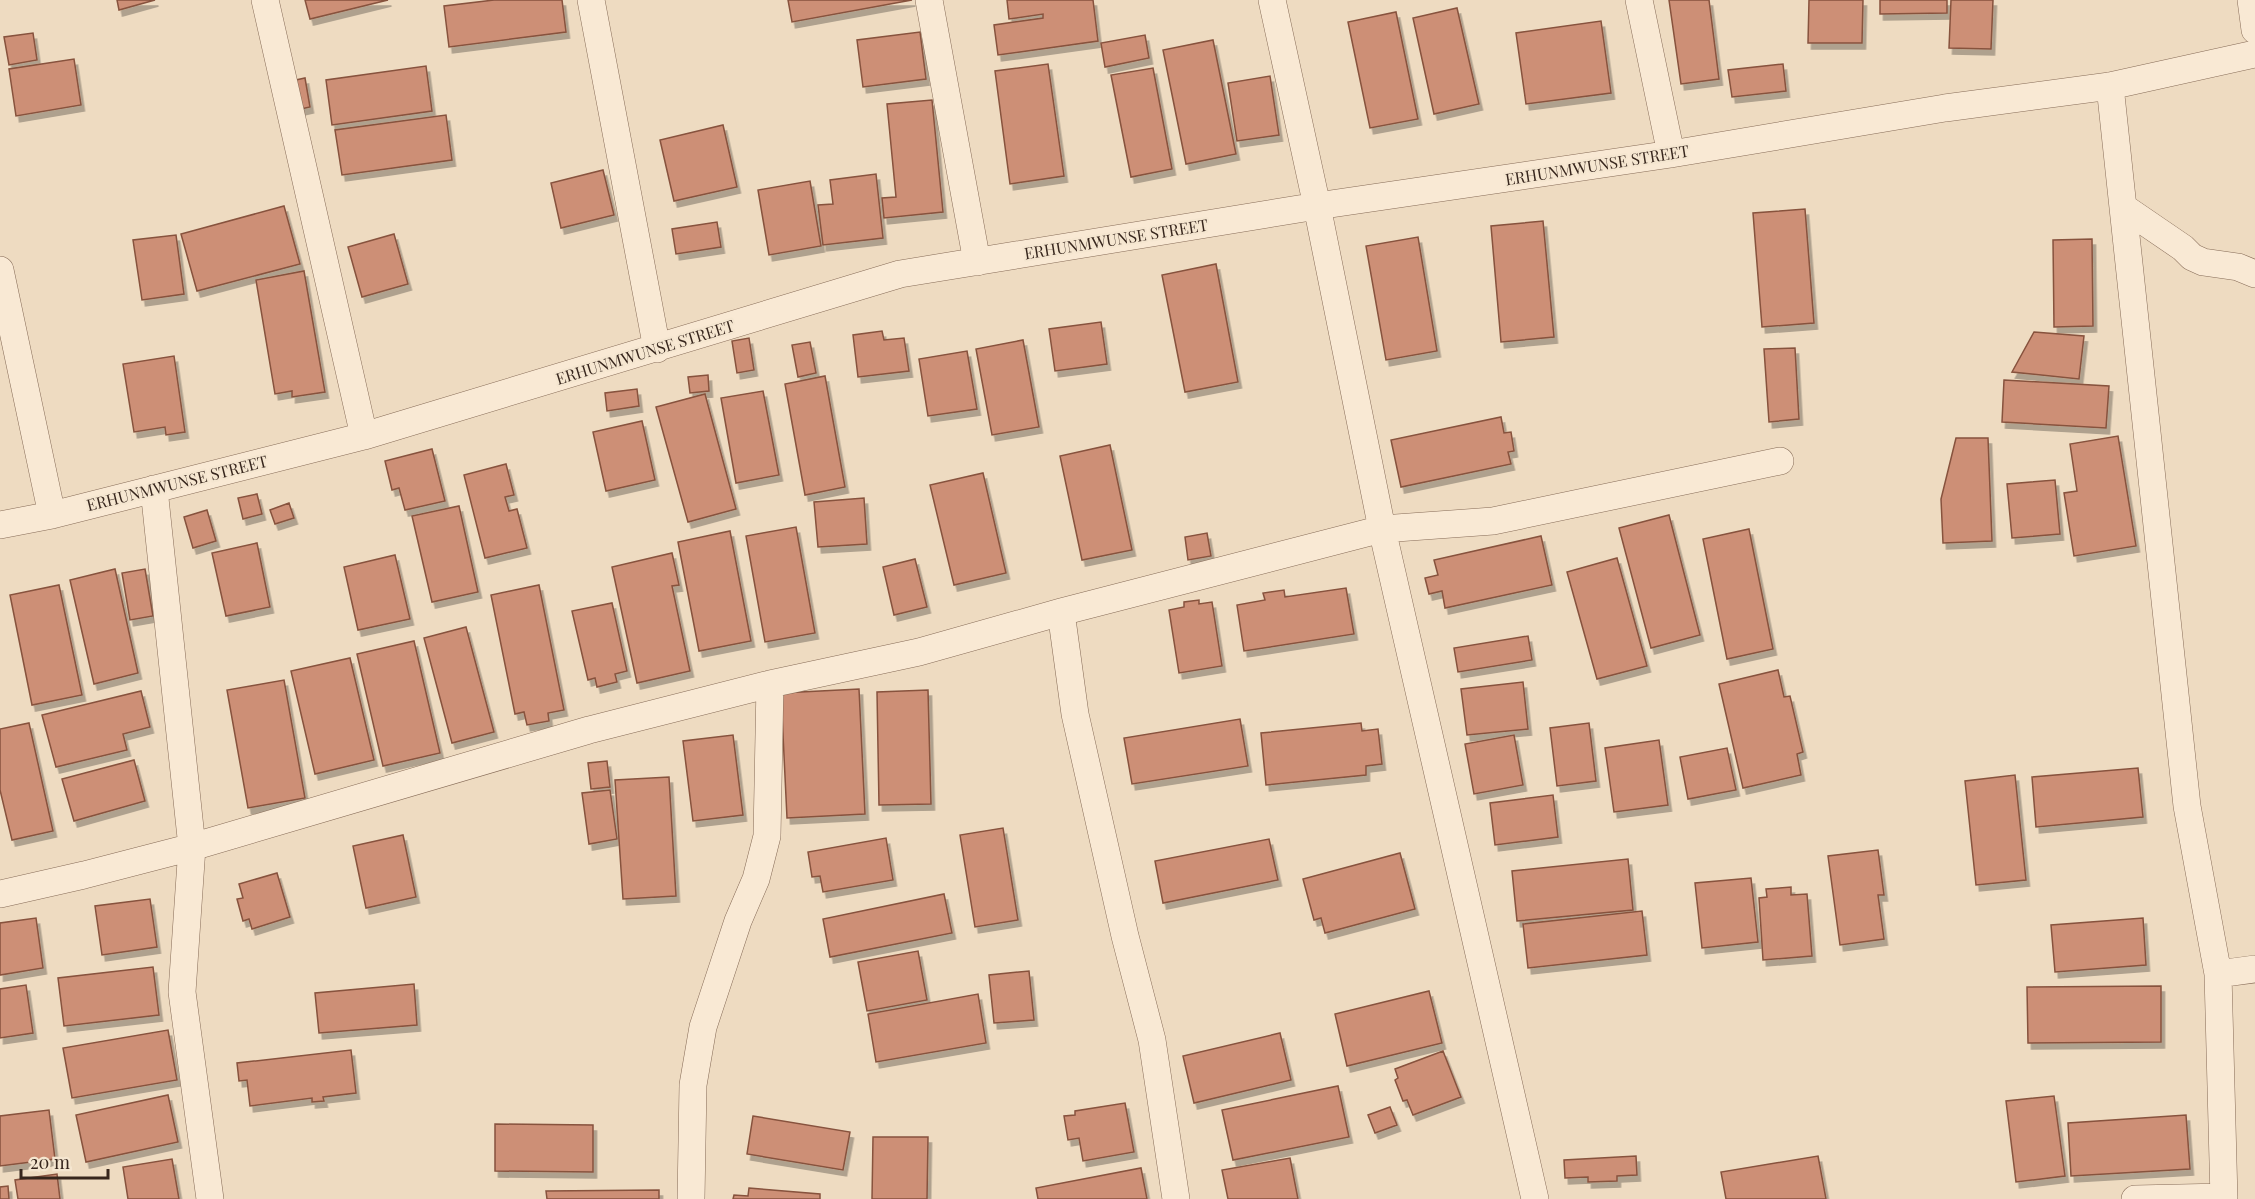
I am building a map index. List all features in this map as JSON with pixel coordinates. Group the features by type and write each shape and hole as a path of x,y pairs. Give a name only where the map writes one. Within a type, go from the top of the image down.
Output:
{"street":[{"path":"265,0 364,436"},
{"path":"591,0 657,349"},
{"path":"929,0 977,262"},
{"path":"1272,0 1317,206 1382,529 1535,1199"},
{"path":"1639,0 1671,154"},
{"path":"2251,0 2255,30"},
{"name":"ERHUNMWUNSE STREET","path":"0,525 52,515 364,436 900,274 1317,206 1671,154 1945,108 2110,86 2255,54"},
{"path":"2110,86 2187,806 2218,974 2224,1198 2135,1199"},
{"path":"2123,207 2183,248 2192,257 2203,262 2238,267 2255,274"},
{"path":"0,270 52,515"},
{"path":"0,894 192,847 589,730 770,684 920,652 1061,612 1382,529 1493,521 1780,461"},
{"path":"154,489 192,847 182,992 210,1199"},
{"path":"1061,612 1075,714 1125,936 1152,1040 1176,1199"},
{"path":"691,1199 693,1085 703,1028 738,921 756,879 767,836 770,684"},
{"path":"2218,974 2255,969"}],"building":[{"path":"117,0 155,0 119,10"},
{"path":"305,0 388,0 310,19"},
{"path":"494,0 562,0 566,32 449,47 444,6"},
{"path":"788,0 912,0 792,22"},
{"path":"1007,0 1093,0 1098,41 998,55 994,25 1043,18 1043,14 1009,19"},
{"path":"1669,0 1709,0 1719,79 1681,84"},
{"path":"1809,0 1863,0 1862,43 1808,43"},
{"path":"1880,0 1947,0 1947,13 1880,14"},
{"path":"1951,0 1993,0 1991,49 1949,48"},
{"path":"1457,8 1479,104 1434,114 1413,18"},
{"path":"1396,12 1418,119 1370,128 1348,22"},
{"path":"1601,21 1611,93 1526,104 1516,33"},
{"path":"920,32 926,79 863,87 857,40"},
{"path":"33,33 37,60 9,65 4,37"},
{"path":"1145,35 1149,58 1105,67 1101,43"},
{"path":"1213,40 1236,154 1186,164 1163,50"},
{"path":"74,59 81,105 16,116 9,69"},
{"path":"1048,64 1064,176 1010,184 995,71"},
{"path":"1783,64 1786,91 1732,97 1728,70"},
{"path":"426,66 432,111 332,125 326,80"},
{"path":"1153,68 1172,169 1131,177 1111,75"},
{"path":"1270,76 1279,135 1237,141 1228,83"},
{"path":"305,78 310,107 296,110 291,81"},
{"path":"932,100 943,212 884,218 882,198 896,197 887,104"},
{"path":"446,115 452,160 342,175 335,130"},
{"path":"723,125 737,187 674,201 660,140"},
{"path":"603,170 614,215 561,228 551,183"},
{"path":"876,174 883,238 823,245 818,205 833,204 830,180"},
{"path":"810,181 821,246 769,255 758,190"},
{"path":"284,206 300,264 197,291 181,234"},
{"path":"1805,209 1814,323 1762,327 1753,213"},
{"path":"1543,221 1554,337 1501,342 1491,226"},
{"path":"717,222 721,247 676,254 672,229"},
{"path":"394,234 408,284 362,297 348,247"},
{"path":"176,235 184,294 142,300 133,240"},
{"path":"1418,237 1437,351 1386,360 1366,246"},
{"path":"2092,239 2093,326 2054,327 2053,240"},
{"path":"1216,264 1238,382 1185,392 1162,275"},
{"path":"304,271 325,392 292,397 292,391 275,394 256,280"},
{"path":"1101,322 1107,364 1055,371 1049,329"},
{"path":"882,331 884,340 904,338 909,371 858,377 853,335"},
{"path":"2034,332 2084,336 2079,379 2012,372"},
{"path":"749,338 754,370 737,373 732,341"},
{"path":"1023,340 1039,427 992,435 976,349"},
{"path":"810,342 816,373 798,377 792,345"},
{"path":"1795,348 1799,419 1769,422 1764,349"},
{"path":"967,351 977,409 928,416 919,359"},
{"path":"174,356 185,432 166,435 165,427 134,432 123,364"},
{"path":"708,375 709,391 690,393 688,377"},
{"path":"825,376 845,487 805,495 785,384"},
{"path":"2004,380 2109,386 2106,428 2002,422"},
{"path":"637,389 639,406 607,411 605,393"},
{"path":"763,391 779,475 736,483 721,398"},
{"path":"705,394 736,509 688,522 656,407"},
{"path":"1501,417 1504,433 1511,432 1514,451 1508,452 1511,464 1401,487 1391,440"},
{"path":"642,421 655,480 606,491 593,432"},
{"path":"2118,436 2136,546 2074,556 2064,493 2077,491 2070,444"},
{"path":"1956,438 1988,438 1992,541 1943,543 1941,499"},
{"path":"1110,445 1132,550 1082,560 1060,456"},
{"path":"432,449 445,501 405,510 399,488 392,490 385,461"},
{"path":"506,464 514,495 505,497 509,511 517,509 527,548 485,558 464,475"},
{"path":"983,473 1006,573 954,585 930,485"},
{"path":"2055,480 2060,534 2012,538 2007,484"},
{"path":"257,494 262,514 243,519 238,498"},
{"path":"864,498 867,544 818,547 814,502"},
{"path":"289,503 294,518 275,524 270,510"},
{"path":"459,506 478,592 432,602 412,516"},
{"path":"207,510 216,541 193,548 184,517"},
{"path":"1669,515 1700,635 1651,648 1619,528"},
{"path":"796,527 815,633 765,642 746,536"},
{"path":"1749,529 1773,649 1727,659 1703,539"},
{"path":"730,531 751,641 699,651 678,542"},
{"path":"1207,533 1211,556 1188,560 1185,537"},
{"path":"1541,536 1552,585 1445,608 1442,591 1429,594 1425,578 1438,575 1434,560"},
{"path":"257,543 270,607 226,616 212,553"},
{"path":"672,553 679,585 672,586 690,671 637,683 612,567"},
{"path":"395,555 410,619 358,630 344,567"},
{"path":"1617,558 1647,666 1597,679 1567,572"},
{"path":"915,559 927,607 894,615 883,567"},
{"path":"115,569 138,673 94,684 70,580"},
{"path":"145,569 153,616 130,620 122,573"},
{"path":"59,585 82,695 32,705 10,595"},
{"path":"539,585 564,710 548,713 549,721 527,725 524,712 515,714 491,595"},
{"path":"1346,588 1354,634 1244,651 1237,605 1265,600 1263,593 1284,590 1285,597"},
{"path":"1199,600 1199,604 1212,602 1222,666 1179,673 1169,610 1184,607 1184,602"},
{"path":"612,603 627,671 615,674 617,682 597,687 595,678 588,680 572,611"},
{"path":"466,627 494,732 452,743 424,638"},
{"path":"1528,636 1532,660 1458,672 1454,648"},
{"path":"414,641 440,753 383,766 357,654"},
{"path":"350,658 374,760 315,774 291,671"},
{"path":"1778,670 1784,697 1790,696 1803,752 1797,754 1801,775 1743,788 1719,684"},
{"path":"284,680 305,798 248,808 227,690"},
{"path":"1523,682 1528,729 1467,735 1461,689"},
{"path":"859,689 865,814 787,818 781,693"},
{"path":"928,690 931,804 879,805 877,692"},
{"path":"141,691 150,727 123,734 127,750 56,767 42,715"},
{"path":"1240,719 1248,766 1132,784 1124,738"},
{"path":"29,723 53,831 12,840 0,790 0,729"},
{"path":"1361,723 1362,731 1378,729 1382,764 1366,766 1366,775 1266,785 1261,733"},
{"path":"1589,723 1596,781 1557,786 1550,728"},
{"path":"733,735 743,815 693,821 683,741"},
{"path":"1514,735 1523,785 1474,794 1465,744"},
{"path":"1659,740 1668,805 1614,812 1605,748"},
{"path":"1727,748 1736,790 1688,799 1680,757"},
{"path":"134,760 145,801 74,821 62,779"},
{"path":"607,761 610,787 591,789 588,763"},
{"path":"2138,768 2143,817 2036,827 2032,777"},
{"path":"2015,775 2026,880 1976,885 1965,781"},
{"path":"669,777 676,896 623,899 615,780"},
{"path":"610,790 617,839 589,844 582,793"},
{"path":"1553,795 1558,837 1495,845 1490,803"},
{"path":"1003,828 1018,920 975,927 960,835"},
{"path":"403,835 416,897 366,908 353,846"},
{"path":"886,838 893,880 823,892 820,876 812,877 808,852"},
{"path":"1269,839 1278,880 1163,903 1155,861"},
{"path":"1878,850 1884,895 1878,895 1884,939 1840,945 1828,856"},
{"path":"1400,853 1415,909 1325,933 1321,918 1314,920 1303,879"},
{"path":"1628,859 1633,910 1517,921 1512,871"},
{"path":"277,873 290,917 252,929 249,919 243,921 237,899 243,898 239,884"},
{"path":"1751,878 1758,942 1702,948 1695,883"},
{"path":"1791,887 1791,895 1807,894 1812,956 1763,960 1759,898 1767,897 1766,889"},
{"path":"944,894 952,933 830,957 823,919"},
{"path":"150,899 157,947 102,955 95,906"},
{"path":"1642,911 1647,955 1528,968 1523,924"},
{"path":"36,918 43,968 0,975 0,923"},
{"path":"2143,918 2146,965 2055,972 2051,925"},
{"path":"918,951 927,1000 867,1011 858,962"},
{"path":"153,967 159,1015 64,1026 58,978"},
{"path":"1029,971 1034,1020 994,1023 989,975"},
{"path":"414,984 417,1025 319,1033 315,993"},
{"path":"26,985 33,1033 0,1038 0,989"},
{"path":"2161,986 2161,1042 2028,1043 2027,987"},
{"path":"1429,991 1442,1043 1347,1066 1335,1014"},
{"path":"978,994 986,1043 876,1062 868,1014"},
{"path":"168,1030 177,1080 72,1098 63,1048"},
{"path":"1280,1033 1291,1080 1194,1103 1183,1056"},
{"path":"351,1050 356,1093 323,1097 324,1101 312,1102 312,1098 250,1106 247,1080 239,1081 237,1063"},
{"path":"1443,1051 1461,1097 1413,1115 1407,1100 1403,1101 1395,1080 1398,1078 1395,1069"},
{"path":"1338,1086 1349,1137 1233,1160 1222,1110"},
{"path":"168,1095 178,1142 86,1162 76,1115"},
{"path":"2054,1096 2065,1176 2016,1182 2006,1101"},
{"path":"1125,1103 1134,1152 1083,1161 1079,1138 1068,1140 1064,1116 1075,1115 1075,1111"},
{"path":"1390,1107 1397,1125 1375,1133 1368,1115"},
{"path":"49,1110 55,1159 0,1166 0,1116"},
{"path":"2186,1115 2190,1169 2071,1176 2068,1123"},
{"path":"753,1116 850,1132 843,1170 747,1154"},
{"path":"495,1124 593,1125 593,1172 495,1171"},
{"path":"873,1137 928,1137 927,1199 872,1199"},
{"path":"1636,1156 1637,1175 1617,1176 1617,1181 1588,1182 1588,1177 1565,1178 1564,1160"},
{"path":"1818,1156 1826,1199 1726,1199 1721,1172"},
{"path":"1290,1158 1298,1199 1228,1199 1222,1170"},
{"path":"172,1159 179,1199 128,1199 123,1167"},
{"path":"1141,1168 1147,1199 1038,1199 1036,1188"},
{"path":"57,1174 60,1199 18,1199 15,1180"},
{"path":"8,1186 9,1199 0,1199 0,1187"},
{"path":"749,1188 820,1194 820,1199 733,1199 734,1195 748,1196"},
{"path":"659,1190 659,1199 547,1199 546,1191"}]}
